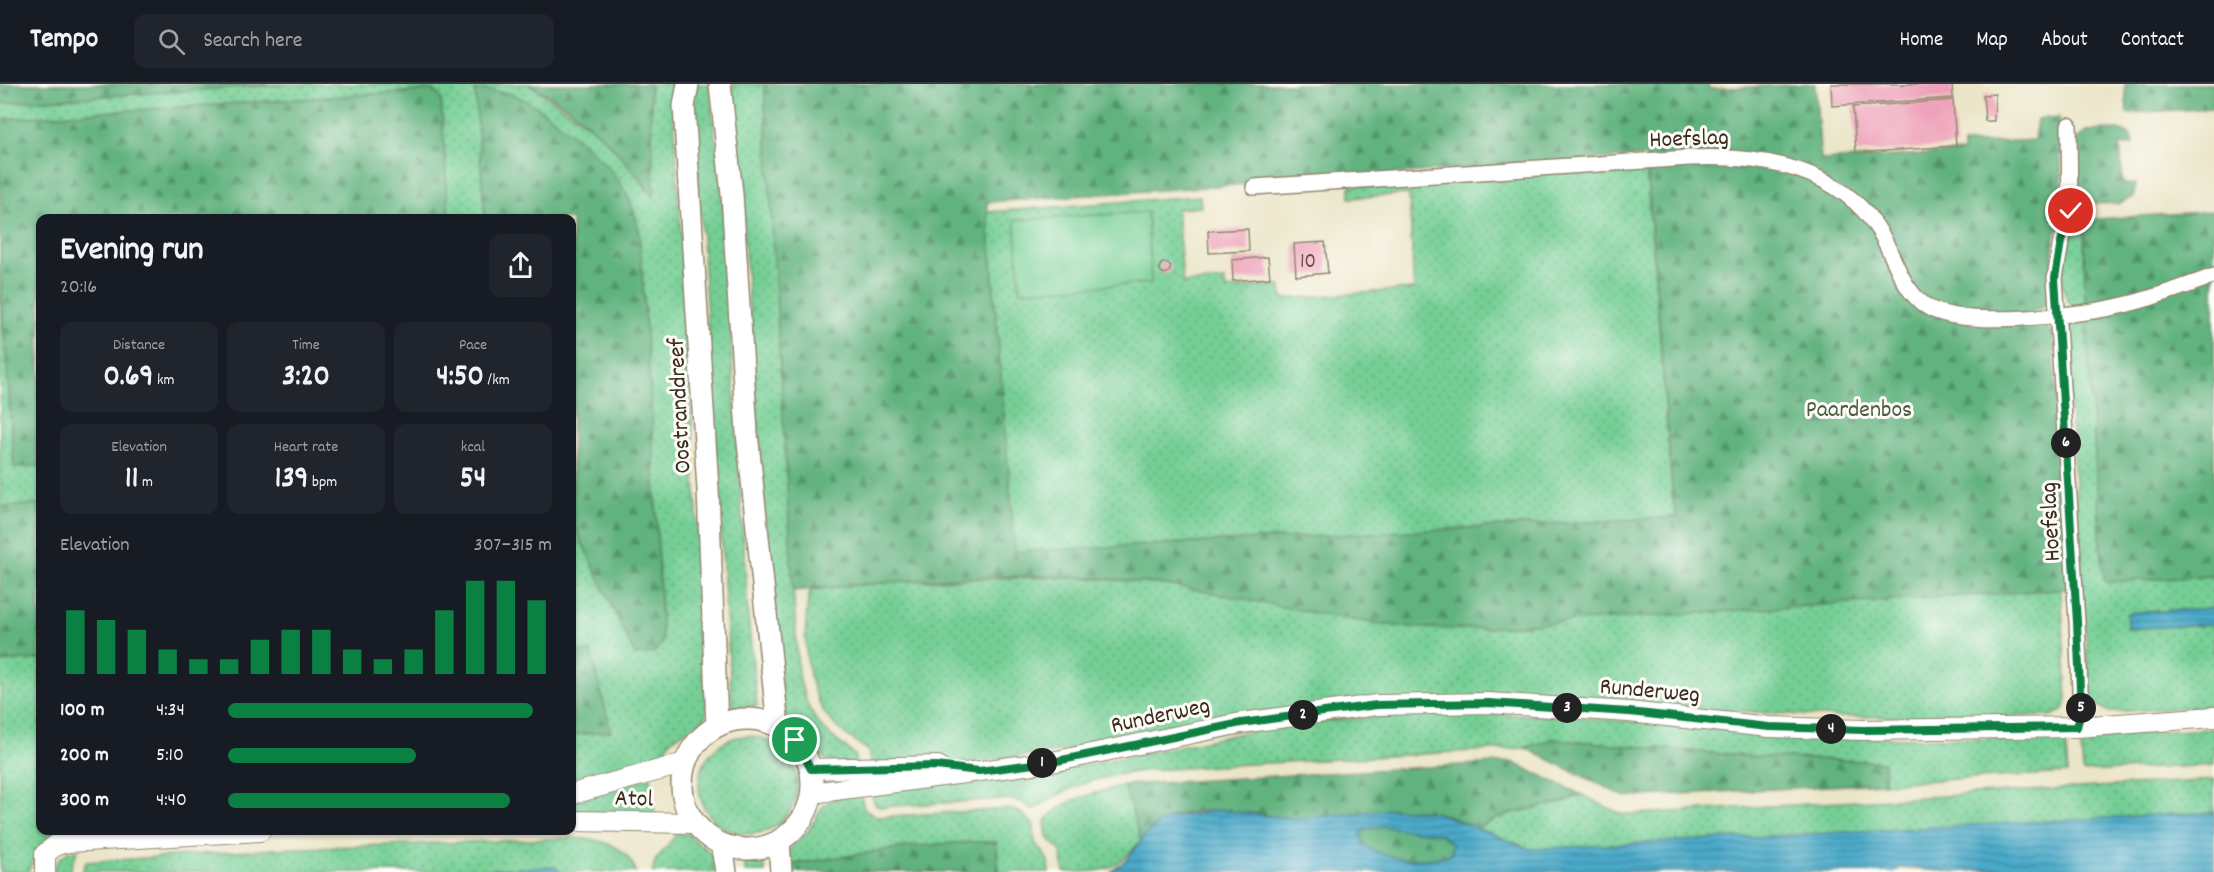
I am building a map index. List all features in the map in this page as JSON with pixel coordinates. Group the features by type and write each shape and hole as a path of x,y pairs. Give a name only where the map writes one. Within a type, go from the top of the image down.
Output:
{"main road":[{"path":"681,84 684,106"},
{"name":"Oostranddreef","path":"688,84 684,106 708,477 717,726"},
{"path":"721,86 732,194 747,433 777,726"},
{"path":"747,718 777,726 795,740 811,769 812,793 801,821 779,842 751,850 722,845 702,832 694,823 682,794 685,763 703,735 717,726 747,718"},
{"path":"779,842 781,872"},
{"path":"722,845 726,872"}],"street":[{"name":"Hoefslag","path":"2069,125 2071,211 2061,242 2055,278 2078,633 2081,712 2077,727"},
{"name":"Hoefslag","path":"1254,187 1718,156 1765,160 1789,166 1812,176 1851,198 1881,234 1907,286 1927,307 1956,316 1978,318 2085,313 2128,304 2214,276"},
{"name":"Runderweg","path":"812,793 1057,761 1241,723 1377,705 1488,703 1629,712 1804,728 2077,727 2214,717"},
{"name":"Atol","path":"576,793 685,763"},
{"name":"Runderweg","path":"811,769 936,766 979,771"},
{"name":"Atol","path":"576,821 694,823"},
{"path":"45,872 45,854 56,845 68,842 190,835"}],"green space":[{"path":"0,84 290,84 0,103"},
{"path":"290,84 529,84 599,133 633,168 654,197 650,84 672,84 708,701 705,718 670,741 662,759 576,787 576,735 610,731 591,652 576,652 576,530 635,655 653,653 662,643 652,418 639,230 475,91 485,214 449,214 441,98 433,90 0,119 0,103"},
{"path":"529,84 650,84 654,198 628,164 599,134 566,107"},
{"path":"695,84 709,84 722,194 748,615 757,706 732,707 695,128"},
{"path":"732,84 764,84 798,670 810,710 831,736 855,755 856,763 838,763 823,758 805,733 785,716 770,576"},
{"name":"Paardenbos","path":"764,84 1708,84 1709,89 1815,84 1821,160 1963,152 1963,144 2034,140 2037,119 2059,117 2063,209 2054,241 2050,299 2040,309 2030,312 2053,333 2068,589 1452,629 1373,623 1150,583 1061,576 971,577 793,591","holes":["1646,156 1673,501 1677,517 1015,552 987,202"]},
{"path":"2125,84 2214,84 2214,108 2127,113"},
{"path":"433,90 441,98 449,214 36,214 36,466 14,467 0,274 0,119"},
{"path":"475,91 507,93 522,99 568,130 617,179 636,216 639,230 652,418 662,644 653,653 635,655 576,530 576,214 485,214"},
{"path":"2119,130 2130,135 2134,144 2120,145 2123,184 2136,184 2133,197 2117,204 2084,203 2076,192 2076,141 2086,131"},
{"path":"1646,166 1673,501 1677,517 1015,553 987,212 1200,196 1201,207 1177,209 1183,283 1224,280 1226,289 1280,285 1283,299 1414,289 1409,194 1350,198 1350,186"},
{"path":"2214,211 2214,576 2106,582 2103,573 2085,308 2084,220"},
{"path":"1147,212 1151,283 1020,291 1015,220"},
{"path":"2084,220 2085,308 2074,308 2067,300 2064,290 2063,267 2068,243 2076,223"},
{"path":"0,274 14,467 36,466 36,504 0,507"},
{"path":"2086,316 2103,573 2107,582 2214,576 2214,608 2127,613 2127,629 2214,624 2214,706 2110,712 2093,703 2090,698 2065,334 2071,322"},
{"path":"36,504 36,659 0,662 0,507"},
{"path":"1033,577 1100,579 1166,585 1210,591 1372,623 1452,628 2061,589 2067,700 2064,710 2051,716 1837,717 1516,697 971,762 870,763 868,750 841,730 824,712 810,678 806,648 806,618 810,590 888,582"},
{"path":"576,652 591,652 611,731 576,735"},
{"path":"36,659 36,835 55,835 39,848 28,872 0,872 0,662"},
{"path":"1460,712 1574,717 1830,737 2043,739 2065,736 2068,773 1884,783 1883,762 1746,756 1552,739 1525,748 1133,772 1075,787 1033,810 1022,802 1007,799 880,807 875,804 870,791 1086,765 1253,731 1325,721"},
{"path":"2214,729 2214,765 2083,772 2080,735"},
{"path":"748,736 767,740 783,750 793,766 797,785 793,804 783,820 767,830 748,834 729,830 713,820 703,804 699,785 703,766 713,750 729,740"},
{"path":"1552,739 1746,756 1884,762 1884,783 1625,797 1525,748"},
{"path":"1512,762 1582,795 1563,802 1508,814 1476,828 1445,815 1417,810 1314,818 1235,812 1193,812 1173,816 1156,825 1141,840 1124,785"},
{"path":"651,777 655,816 576,813 576,801"},
{"path":"2214,780 2214,812 1562,849 1530,849 1476,828 1508,814 1563,802 1582,795 1621,814 1637,814"},
{"path":"1124,785 1141,840 1124,858 1108,868 1090,872 1064,872 1061,851 1047,837 1045,822 1060,807 1070,802"},
{"path":"860,791 864,809 878,817 1008,809 1020,812 1034,825 1035,843 1047,860 1049,872 999,872 996,842 906,847 788,865 790,849 807,833 821,809 830,800"},
{"path":"1381,826 1440,834 1453,844 1451,854 1429,859 1406,859 1384,854 1364,845 1361,834 1366,829"},
{"path":"678,832 688,835 712,854 715,872 652,872 655,861"},
{"path":"570,838 603,842 617,848 628,858 636,872 561,872 555,867 441,872 82,872 86,862 276,849"},
{"path":"996,842 999,872 788,872 788,865 906,847"},
{"path":"78,849 69,872 53,872 62,856"},
{"path":"764,860 765,872 745,872 745,862"}],"water":[{"path":"2214,608 2214,624 2127,629 2127,613"},
{"path":"1392,809 1435,812 1531,849 2214,812 2214,872 2024,872 2015,868 1954,872 1900,868 1893,872 1111,872 1128,858 1145,835 1163,820 1220,810 1298,819","holes":["1381,826 1440,834 1453,844 1451,854 1429,859 1406,859 1384,854 1364,845 1361,834 1366,829"]},
{"path":"555,867 561,872 441,872"}],"building":[{"path":"1831,84 1952,84 1953,98 1832,106"},
{"path":"1995,94 1994,121 1985,121 1983,95"},
{"path":"1953,100 1956,146 1856,153 1853,107"},
{"path":"1248,229 1249,251 1209,253 1208,231"},
{"path":"1325,242 1328,273 1296,276 1294,244"},
{"path":"1268,257 1270,278 1233,281 1232,260"},
{"path":"1165,263 1169,264 1169,272 1165,273 1161,272 1160,268 1161,264"}],"route":[{"path":"795,740 808,758 811,769 936,766 979,771 1057,761 1241,723 1377,705 1488,703 1629,712 1769,727 1863,730 2077,727 2081,712 2077,622 2055,278 2061,242 2071,211"}]}
